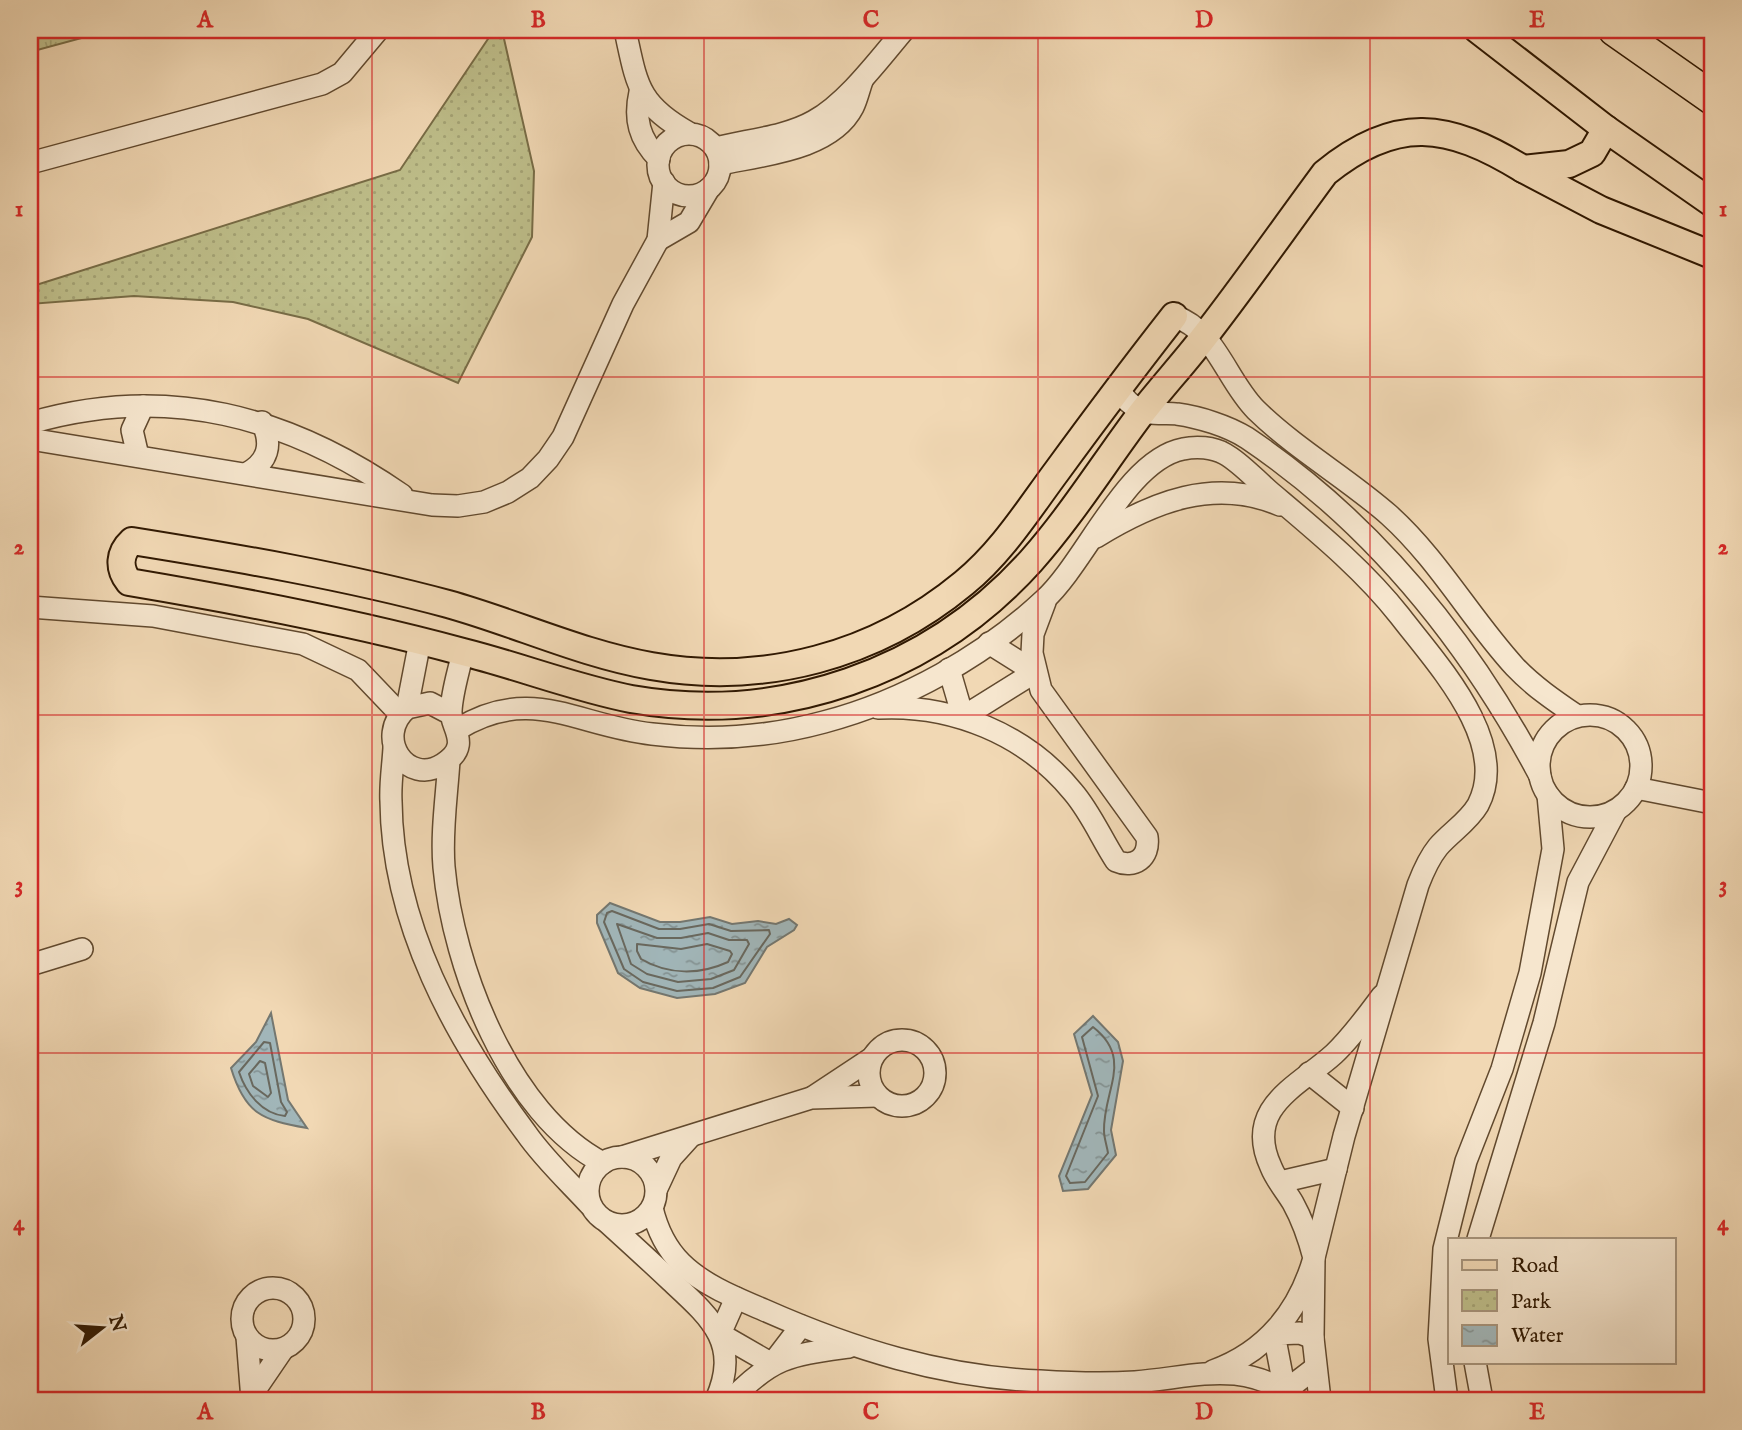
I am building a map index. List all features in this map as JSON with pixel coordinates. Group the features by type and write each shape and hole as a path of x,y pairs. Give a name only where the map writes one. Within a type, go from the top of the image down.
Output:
{"highway":[{"path":"1615,30 1712,98"}],"main road":[{"path":"1478,30 1606,129 1712,203"},
{"path":"1523,169 1569,164 1592,153 1606,129"},
{"path":"1174,316 1000,548 966,582 927,612 885,635 841,654 793,666 721,672 649,666 448,604 291,567 132,541 122,557 122,571 130,582 274,607 463,652 629,698 684,706 754,704 796,698 850,683 902,662 950,633 994,599 1033,559 1143,412 1205,336 1325,173 1348,154 1374,140 1394,135 1433,132 1463,137 1601,210 1712,255"}],"street":[{"path":"30,163 322,84 342,73 378,30"},
{"path":"30,439 445,505 484,502 508,492 530,478 548,459 563,437 623,304 658,240 664,182 659,159 649,149 637,122 640,92 625,30"},
{"path":"718,156 789,148 852,108 862,80 902,32"},
{"path":"640,92 662,116 689,133 704,137 718,156 715,183 708,190 690,222 658,240"},
{"path":"659,159 666,144 689,133"},
{"path":"664,182 684,195 708,190"},
{"path":"1174,316 1192,323 1205,336 1254,407 1290,440 1390,516 1515,667 1537,688 1577,716"},
{"path":"1118,388 1127,401 1143,412 1178,414 1238,432 1325,497 1370,539 1436,615 1484,679 1544,785 1563,810 1584,817 1615,811"},
{"path":"30,423 92,410 143,406 183,408 262,422 313,441 362,467 406,498"},
{"path":"138,456 132,430 143,406"},
{"path":"246,474 265,458 269,446 262,422"},
{"path":"859,711 949,668 989,643 1046,599 1143,472 1166,454 1180,449 1210,449 1224,453 1346,557 1395,610 1439,667 1477,728 1485,747 1488,768 1485,789 1476,808 1438,847 1426,865 1418,885 1353,1108 1314,1258 1300,1297 1274,1334 1243,1357 1208,1373"},
{"path":"1224,453 1228,493"},
{"path":"1143,472 1158,504"},
{"path":"1094,538 1158,504 1192,494 1250,495 1292,510"},
{"path":"454,721 529,706 548,708 618,729 687,737 722,737 792,729 859,711 901,707 963,717 1030,751 1073,792 1116,861 1128,864 1139,860 1147,850 1147,837 1051,707 1035,672 1033,634 1046,599"},
{"path":"30,607 153,616 303,644 341,659 358,670 404,711"},
{"path":"420,641 404,711 393,726 390,801 397,863 426,965 456,1029 527,1135 590,1205 702,1310 720,1334 772,1364"},
{"path":"989,643 1035,672"},
{"path":"463,652 454,721 457,745 449,760 443,864 455,934 478,1002 510,1065 537,1104 571,1143 613,1160 632,1158 649,1170 663,1239 683,1265 736,1298 801,1326 851,1346 943,1370 1038,1381 1135,1382 1208,1373 1248,1375 1291,1395"},
{"path":"949,668 963,717"},
{"path":"963,717 1035,672"},
{"path":"404,711 430,703 454,721"},
{"path":"1447,1400 1439,1339 1444,1249 1466,1161 1502,1069 1530,973 1550,875 1553,835 1539,760 1547,739 1563,722 1577,716 1602,716 1624,728 1633,738 1641,768 1636,789 1615,811 1578,882 1544,1023 1478,1238"},
{"path":"394,748 404,761 419,769 435,768 449,760"},
{"path":"1636,789 1712,803"},
{"path":"1550,875 1578,882"},
{"path":"30,965 82,949"},
{"path":"1320,1400 1312,1338 1314,1258 1306,1230 1265,1149 1265,1130 1280,1096 1351,1036 1391,985"},
{"path":"590,1205 591,1178 613,1160 811,1098 877,1096 896,1106 917,1103 932,1089 936,1068 926,1049 907,1039 886,1043 872,1058 811,1098"},
{"path":"872,1058 871,1084 877,1096"},
{"path":"1309,1073 1353,1108"},
{"path":"607,1222 617,1225 637,1222 654,1198 671,1158 694,1133"},
{"path":"1280,1182 1336,1169"},
{"path":"263,1288 282,1289 298,1300 304,1318 298,1337 283,1349 253,1396 247,1337 241,1319 247,1300 263,1288"},
{"path":"716,1400 726,1368 720,1334 736,1298"},
{"path":"772,1364 801,1326"},
{"path":"1274,1334 1300,1333 1312,1338"},
{"path":"1274,1334 1291,1395"},
{"path":"247,1337 263,1349 283,1349"},
{"path":"731,1400 757,1374 772,1364 799,1354 851,1346"},
{"path":"1475,1364 1482,1400"},
{"path":"1291,1395 1315,1368"}],"green space":[{"path":"30,30 111,30 30,52"},
{"path":"494,30 502,30 534,171 532,237 458,383 308,319 233,302 134,296 30,304 30,278 33,286 400,170"}],"water":[{"path":"610,903 660,922 710,917 732,924 758,921 776,924 789,919 797,925 794,930 767,947 745,983 715,994 677,998 640,988 618,973 597,923 597,915"},
{"path":"271,1013 288,1100 307,1128 278,1122 257,1112 242,1096 231,1068 256,1042"},
{"path":"1093,1016 1118,1042 1123,1061 1111,1130 1116,1155 1088,1189 1063,1191 1059,1176 1092,1095 1074,1034"}]}
